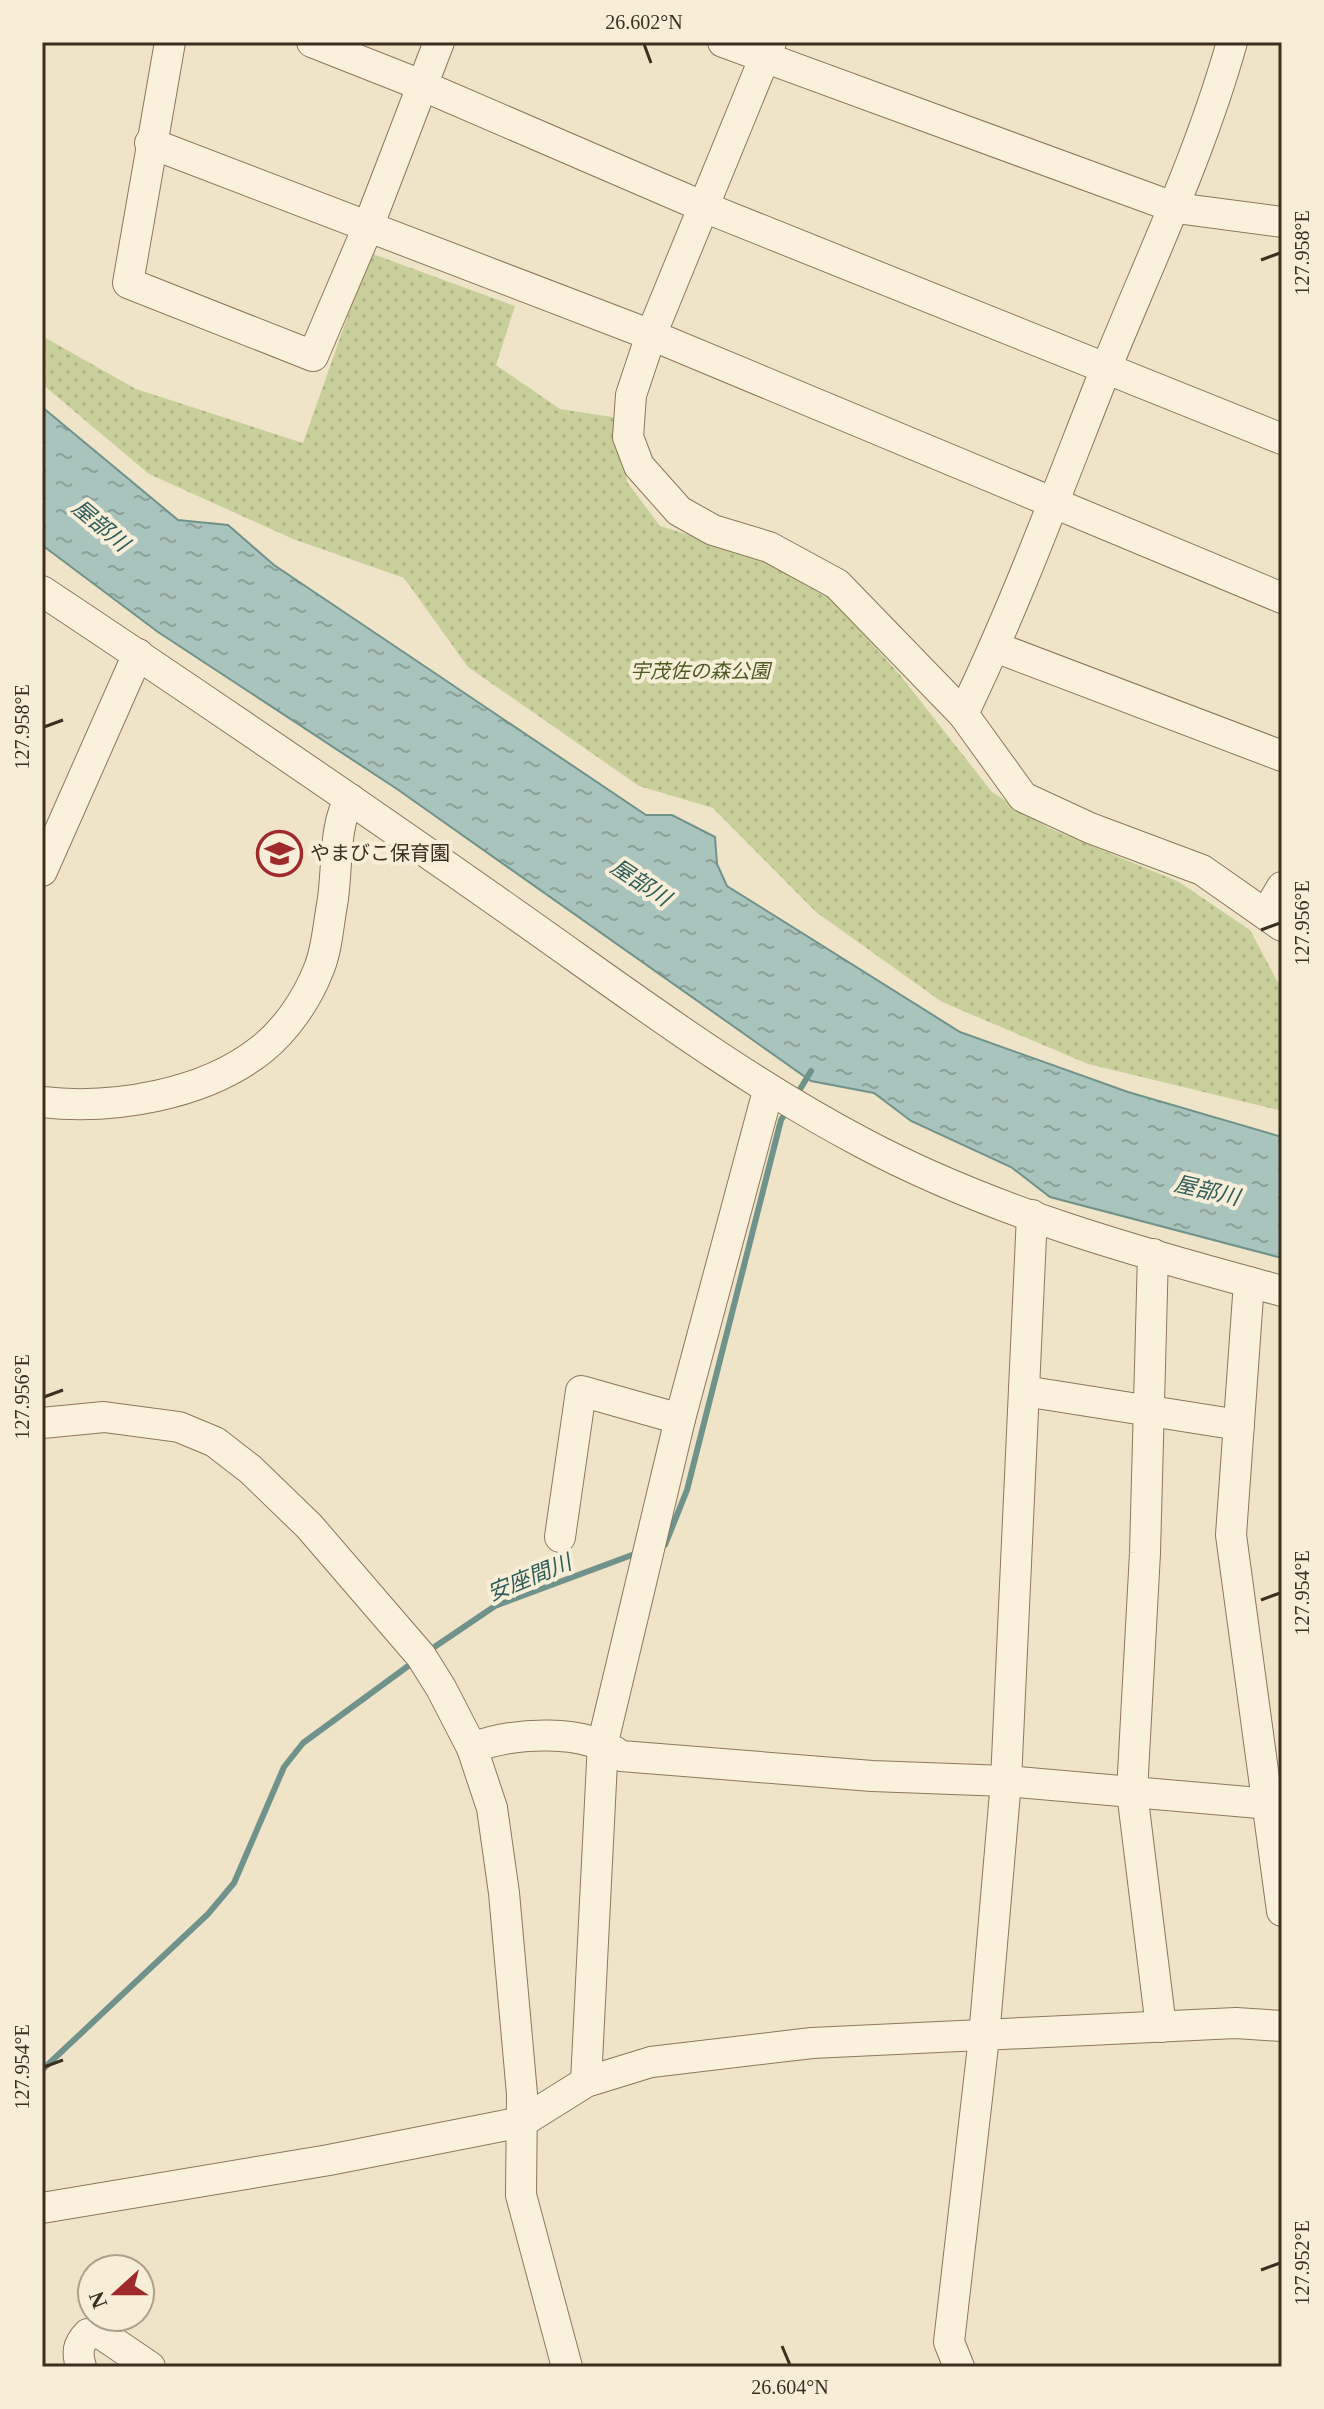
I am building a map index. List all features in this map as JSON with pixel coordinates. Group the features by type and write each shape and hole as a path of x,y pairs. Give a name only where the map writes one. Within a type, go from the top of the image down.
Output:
{"street":[{"path":"170,42 128,283 313,356 368,227 439,42"},
{"path":"312,42 421,85 704,207 1282,439"},
{"path":"723,42 768,51 1176,208 1282,222"},
{"path":"963,714 995,647 1054,506 1106,369 1176,208 1232,42"},
{"path":"768,51 651,335 631,395 628,437 639,466 679,511 713,530 769,547 837,584 963,714 1023,797 1090,828 1202,870 1274,920 1282,887"},
{"path":"150,143 651,335 1054,506 1282,598"},
{"path":"42,591 350,799 768,1091 864,1144 1032,1215 1282,1291"},
{"path":"995,647 1282,756"},
{"path":"42,871 138,654"},
{"path":"42,1102 80,1104 182,1090 262,1049 293,1017 319,969 338,872 341,814 350,799"},
{"path":"586,2082 603,1742 680,1419 768,1091"},
{"path":"959,2367 949,2342 984,2037 1006,1781 1032,1215"},
{"path":"1153,1254 1132,1792 1161,2027"},
{"path":"1249,1282 1231,1535 1276,1805 1282,1911"},
{"path":"560,1537 581,1391 680,1419"},
{"path":"1024,1391 1239,1425"},
{"path":"42,1423 104,1417 179,1427 215,1442 250,1469 309,1526 421,1656 472,1748 492,1808 504,1893 522,2122 521,2195 567,2367"},
{"path":"472,1748 512,1736 603,1742 621,1756 872,1776 1006,1781 1276,1805"},
{"path":"42,2208 329,2160 522,2122 586,2082 651,2062 812,2043 1236,2023 1282,2026"},
{"path":"81,2367 77,2353 81,2340 88,2334 100,2333 150,2367"}],"green space":[{"name":"宇茂佐の森公園","path":"370,253 515,306 496,365 560,409 618,418 627,482 660,526 761,557 830,597 900,675 992,792 1049,828 1179,882 1250,930 1282,990 1282,1111 1088,1064 942,1002 816,912 713,808 639,786 468,667 404,578 293,539 149,474 42,384 42,336 136,389 303,443"}],"water":[{"name":"屋部川","path":"42,407 178,520 228,525 274,565 646,815 672,815 715,837 717,864 727,886 960,1032 1128,1092 1282,1137 1282,1258 1050,1197 1011,1167 911,1121 874,1093 811,1081 397,789 158,632 42,545"}],"waterway":[{"name":"安座間川","path":"796,1096 811,1071"},
{"name":"安座間川","path":"659,1547 665,1545 687,1490 781,1120 788,1109"},
{"name":"安座間川","path":"427,1652 495,1606 640,1552"},
{"name":"安座間川","path":"42,2070 208,1914 234,1883 284,1767 303,1743 415,1661"}],"place":[{"name":"やまびこ保育園","path":"279,853"}]}
